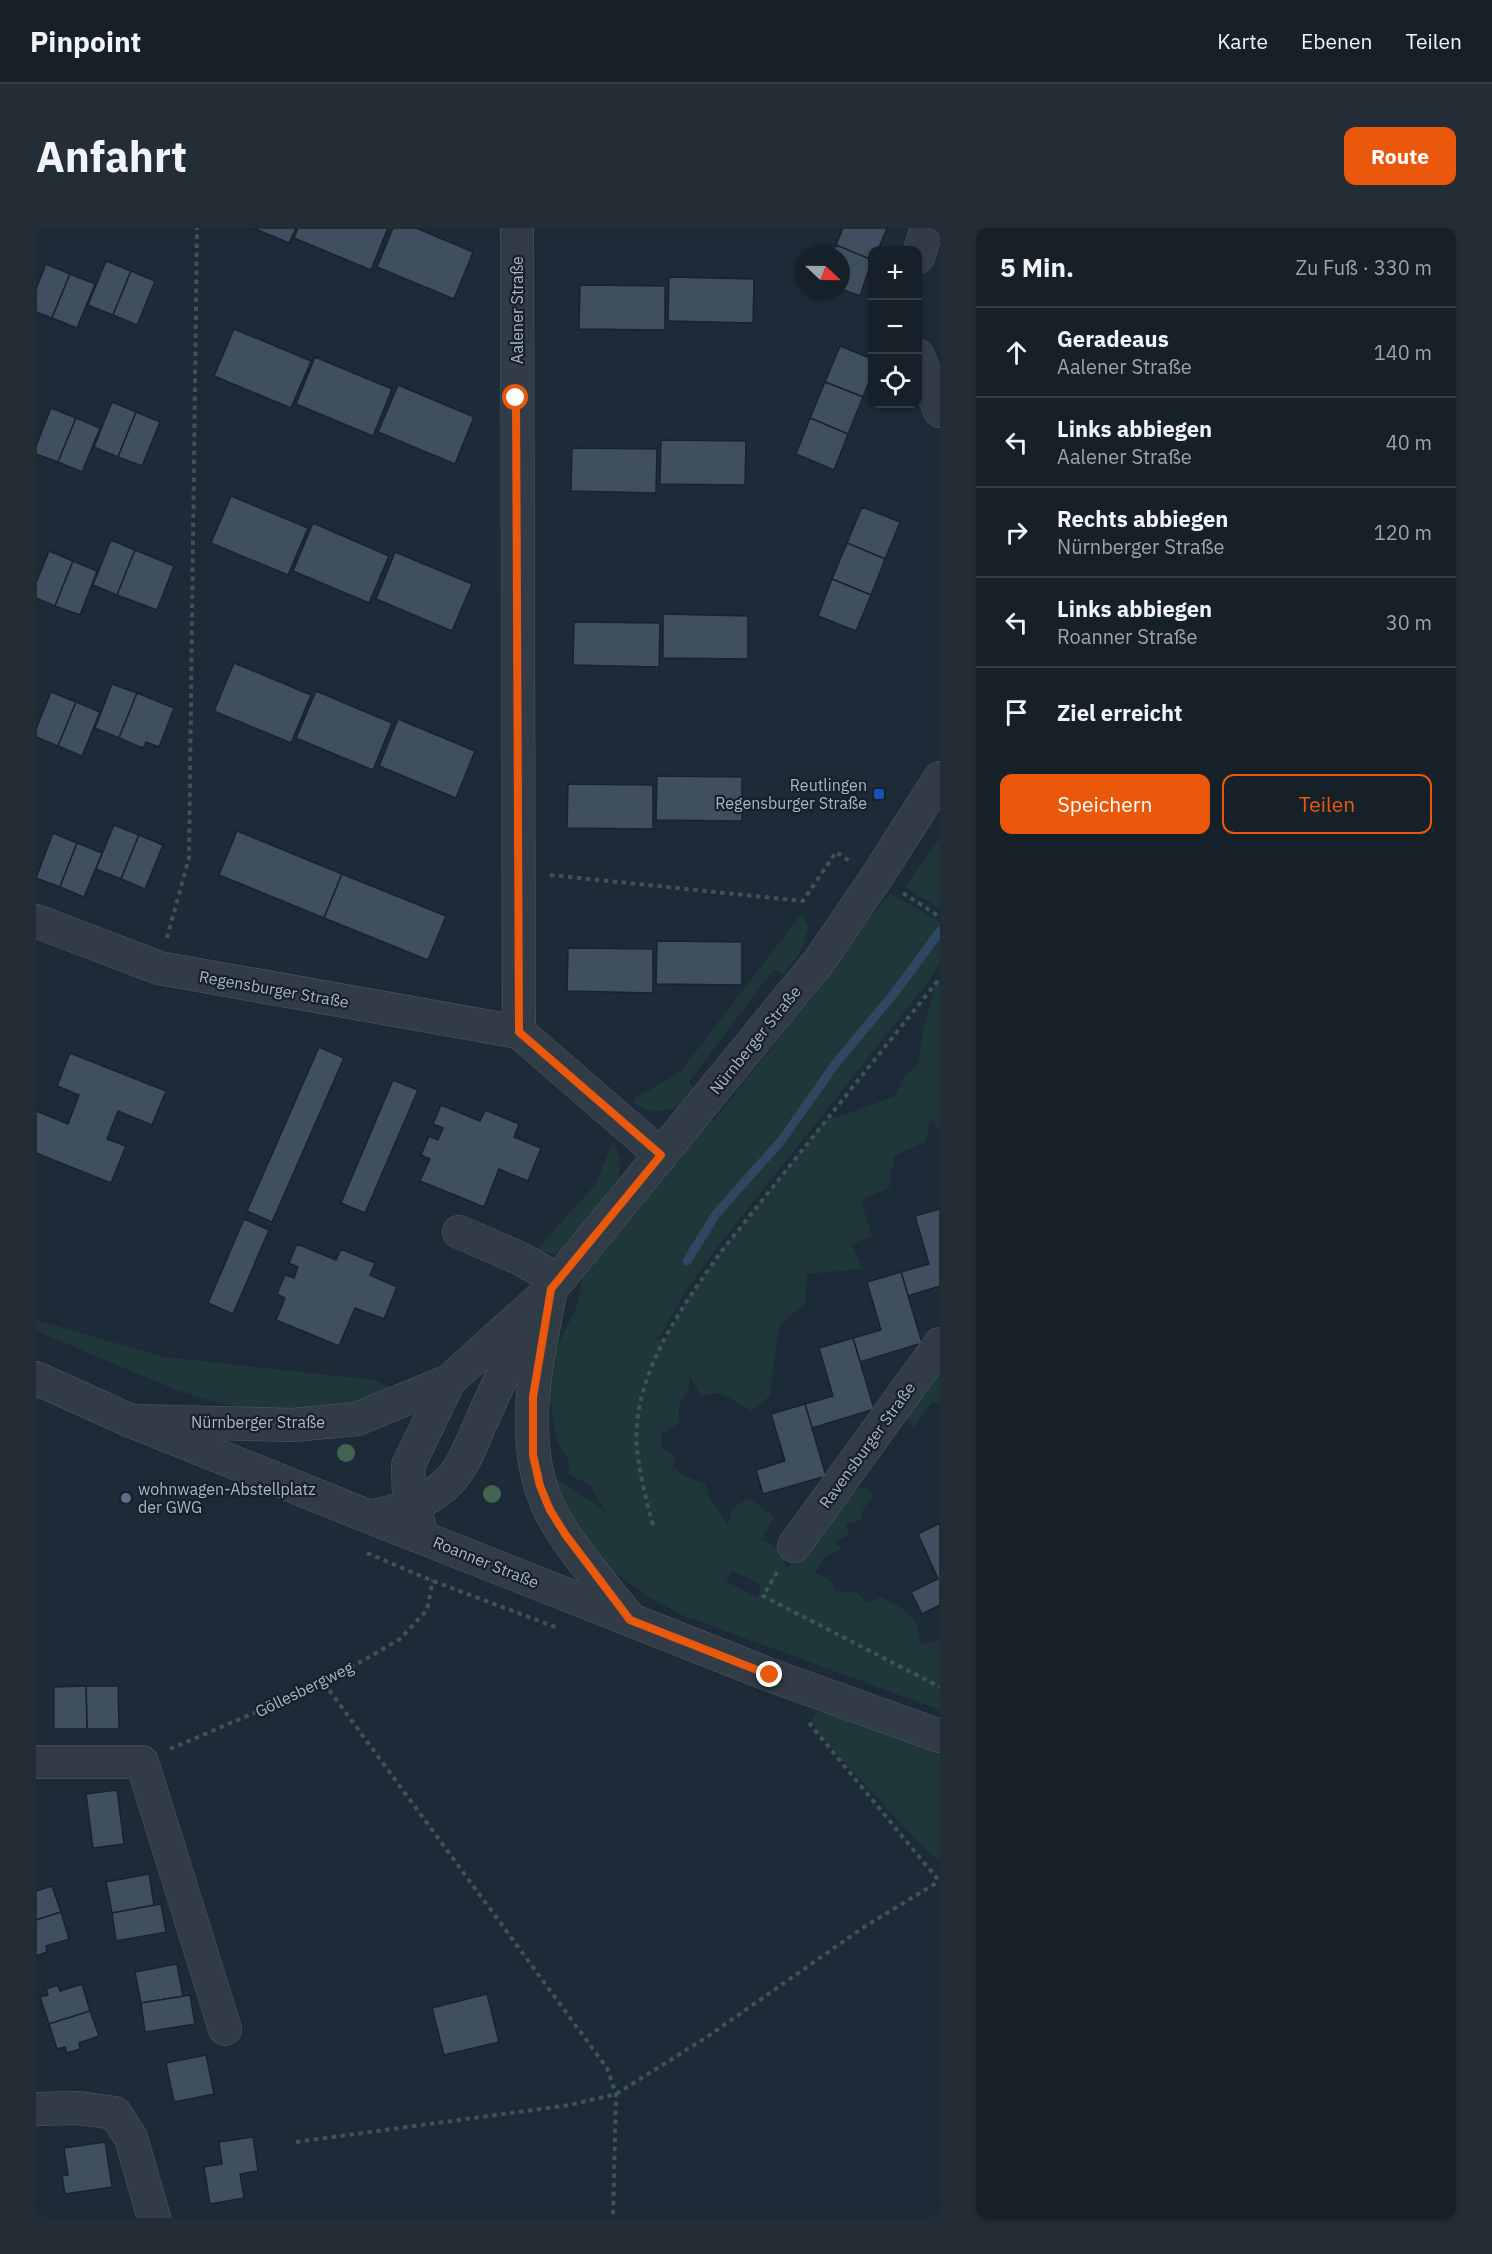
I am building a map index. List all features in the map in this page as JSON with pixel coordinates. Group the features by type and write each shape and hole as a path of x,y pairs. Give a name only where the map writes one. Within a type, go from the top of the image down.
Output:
{"street":[{"name":"Aalener Straße","path":"517,228 519,1032"},
{"path":"921,246 927,228"},
{"path":"922,366 940,411"},
{"name":"Nürnberger Straße","path":"370,1517 412,1506 439,1491 453,1478 466,1456 516,1348 555,1285 820,960 864,870 940,778"},
{"name":"Regensburger Straße","path":"36,921 159,968 519,1032"},
{"path":"519,1032 661,1155"},
{"path":"459,1232 519,1258 555,1285"},
{"name":"Nürnberger Straße","path":"131,1421 293,1425 357,1419 449,1381 555,1285"},
{"name":"Nürnberger Straße","path":"555,1285 533,1397 533,1455 540,1486 550,1510 565,1534 630,1620"},
{"name":"Ravensburger Straße","path":"794,1546 940,1344"},
{"name":"Roanner Straße","path":"36,1378 131,1421 630,1620 770,1675 940,1736"},
{"name":"Nürnberger Straße","path":"428,1539 415,1518 409,1495 408,1466 449,1381"},
{"path":"36,1762 142,1762 225,2028"},
{"path":"36,2109 78,2108 115,2113 131,2138 154,2218"}],"path":[{"path":"159,968 189,858 197,228"},
{"path":"518,871 803,901 836,852 940,917"},
{"path":"653,1526 643,1488 637,1447 639,1413 647,1379 665,1340 690,1296 733,1235 940,978"},
{"name":"Göllesbergweg","path":"142,1762 324,1683 400,1638 427,1610 433,1581"},
{"path":"763,1596 940,1687"},
{"path":"324,1683 607,2068 616,2094 613,2218"},
{"path":"296,2142 570,2105 616,2094 707,2037 864,1927 939,1882 807,1721"}],"green space":[{"path":"940,838 940,909 905,887"},
{"path":"890,893 940,922 940,962 929,981 715,1250 683,1295 660,1337 649,1338 665,1340 690,1296 720,1253 825,1121 896,1096 903,1077 918,1064 922,1035 936,983 940,978 940,1132 931,1120 925,1142 894,1156 889,1188 861,1200 872,1236 852,1244 862,1269 807,1274 805,1304 780,1324 771,1395 751,1411 721,1393 700,1395 690,1376 688,1392 679,1405 679,1423 661,1435 662,1448 676,1456 673,1467 681,1474 705,1484 710,1498 728,1525 733,1508 749,1498 775,1517 761,1539 779,1548 787,1568 849,1486 866,1488 874,1496 863,1509 861,1520 846,1525 850,1535 836,1540 841,1549 826,1556 815,1572 830,1580 835,1591 856,1592 867,1603 881,1597 897,1605 914,1620 920,1645 940,1640 940,1710 682,1615 644,1594 607,1566 574,1528 552,1475 605,1511 590,1485 568,1474 570,1464 557,1440 551,1403 546,1392 551,1359 579,1302 582,1275 707,1117 713,1121 812,997 806,992 848,947","holes":["732,1571 760,1584 759,1598 726,1581"]},
{"path":"802,913 809,928 800,953 783,975 774,969 689,1082 696,1090 674,1108 667,1110 651,1110 633,1103 635,1098 680,1072"},
{"path":"613,1143 620,1158 619,1181 565,1250 553,1254 536,1250 595,1185"},
{"path":"36,1320 164,1357 375,1380 398,1391 325,1411 256,1411 176,1390 36,1331"},
{"path":"940,1369 940,1403 932,1402 914,1428 903,1415"},
{"path":"816,1712 826,1712 940,1753 940,1861 929,1854 818,1733 811,1722"}],"building":[{"path":"253,228 296,228 289,243"},
{"path":"298,228 388,228 371,270 294,238"},
{"path":"393,228 416,228 473,252 454,299 377,267"},
{"path":"843,228 887,228 880,246 868,246 868,258 850,251 850,246 836,245"},
{"path":"850,251 868,258 868,272 860,296 850,292"},
{"path":"106,261 131,271 113,315 88,305"},
{"path":"46,264 70,274 52,318 36,312 36,289"},
{"path":"131,271 155,281 137,325 113,315"},
{"path":"70,274 95,284 77,328 52,318"},
{"path":"669,277 754,279 753,323 668,321"},
{"path":"580,285 665,286 665,330 579,329"},
{"path":"234,329 311,361 291,408 214,376"},
{"path":"840,346 868,357 868,384 863,397 825,382"},
{"path":"315,357 392,389 373,436 296,404"},
{"path":"825,382 863,397 848,434 810,418"},
{"path":"398,385 474,417 455,464 378,432"},
{"path":"112,402 136,412 118,457 94,447"},
{"path":"51,408 76,418 58,462 36,454 36,446"},
{"path":"136,412 160,422 142,466 118,457"},
{"path":"76,418 100,428 82,472 58,462"},
{"path":"810,418 848,434 834,470 796,454"},
{"path":"661,440 746,441 745,485 660,484"},
{"path":"572,448 657,449 656,493 571,491"},
{"path":"231,496 308,528 288,575 211,543"},
{"path":"862,507 900,522 885,559 847,543"},
{"path":"313,523 389,556 369,603 293,571"},
{"path":"111,540 135,550 117,595 93,585"},
{"path":"847,543 885,559 871,595 832,579"},
{"path":"135,550 174,566 157,610 117,595"},
{"path":"49,551 73,561 55,606 36,598 36,583"},
{"path":"395,552 472,584 452,631 376,599"},
{"path":"73,561 97,571 80,615 55,606"},
{"path":"832,579 871,595 856,631 818,616"},
{"path":"663,614 748,616 748,659 663,658"},
{"path":"574,622 660,623 659,667 573,665"},
{"path":"234,663 311,695 291,743 214,711"},
{"path":"112,684 137,693 119,738 95,728"},
{"path":"316,691 392,723 373,770 296,738"},
{"path":"51,692 76,702 58,746 36,737 36,729"},
{"path":"137,693 174,708 159,747 146,742 143,748 119,738"},
{"path":"76,702 100,712 82,756 58,746"},
{"path":"398,719 475,751 456,798 379,766"},
{"path":"657,776 742,777 742,821 656,820"},
{"path":"568,784 653,785 653,829 567,828"},
{"path":"114,825 139,835 121,879 96,869"},
{"path":"237,831 342,874 324,918 219,875"},
{"path":"53,833 77,843 60,887 36,878"},
{"path":"139,835 163,845 145,889 121,879"},
{"path":"77,843 102,853 84,897 60,887"},
{"path":"342,874 446,916 428,960 324,918"},
{"path":"657,941 742,942 742,985 656,984"},
{"path":"568,948 653,949 653,993 567,991"},
{"path":"319,1047 344,1058 272,1222 247,1211"},
{"path":"70,1053 166,1091 152,1125 118,1111 107,1139 126,1146 111,1183 36,1153 36,1111 68,1124 79,1095 57,1086"},
{"path":"393,1080 418,1090 365,1213 341,1203"},
{"path":"441,1105 480,1121 485,1110 519,1124 514,1137 541,1148 528,1181 499,1169 484,1207 420,1181 430,1159 421,1155 429,1136 438,1140 443,1128 433,1124"},
{"path":"940,1209 940,1286 908,1296 901,1272 929,1264 915,1216"},
{"path":"244,1219 269,1230 233,1314 208,1303"},
{"path":"297,1244 336,1260 341,1249 375,1263 370,1275 397,1287 384,1319 355,1308 339,1346 276,1320 285,1298 277,1294 285,1275 294,1278 298,1267 289,1263"},
{"path":"901,1272 922,1343 860,1362 853,1338 881,1330 867,1282"},
{"path":"853,1338 874,1409 812,1428 805,1404 833,1396 819,1348"},
{"path":"805,1404 826,1476 763,1494 756,1470 785,1461 771,1414"},
{"path":"940,1523 940,1605 922,1614 911,1592 938,1579 918,1534"},
{"path":"86,1686 118,1686 119,1729 87,1729"},
{"path":"86,1686 87,1729 54,1729 54,1687"},
{"path":"117,1790 124,1844 93,1848 86,1794"},
{"path":"149,1874 154,1905 112,1913 106,1882"},
{"path":"52,1886 61,1912 36,1920 36,1891"},
{"path":"161,1904 166,1932 116,1941 112,1913"},
{"path":"61,1912 69,1939 46,1946 47,1952 36,1956 36,1920"},
{"path":"177,1964 183,1996 141,2003 135,1972"},
{"path":"82,1984 90,2011 49,2024 40,1997 48,1995 46,1989 58,1985 60,1991"},
{"path":"487,1994 499,2042 444,2055 432,2008"},
{"path":"190,1995 195,2024 145,2032 141,2003"},
{"path":"90,2011 99,2036 79,2043 80,2049 67,2053 65,2047 57,2049 49,2024"},
{"path":"206,2055 214,2094 174,2102 166,2063"},
{"path":"253,2137 258,2171 240,2174 244,2198 210,2204 204,2167 222,2164 219,2142"},
{"path":"105,2142 112,2187 65,2194 62,2176 68,2175 64,2148"}],"waterway":[{"path":"687,1261 716,1214 781,1141 836,1063 896,991 940,931"}],"place":[{"name":"Reutlingen Regensburger Straße","path":"879,794"},
{"name":"wohnwagen-Abstellplatz der GWG","path":"126,1498"}],"route":[{"path":"516,398 519,1032 661,1155 551,1289 533,1397 533,1455 540,1486 550,1510 565,1534 630,1620 770,1675"}]}
